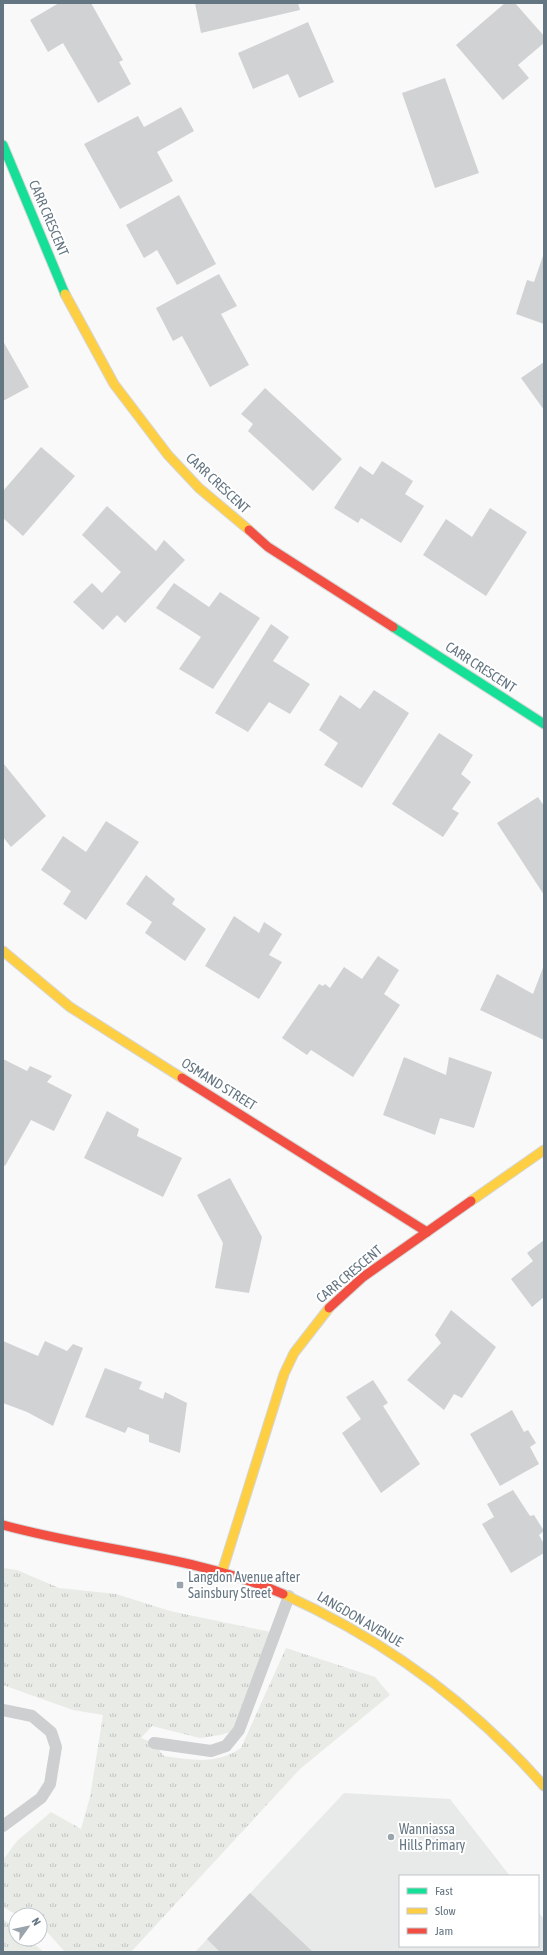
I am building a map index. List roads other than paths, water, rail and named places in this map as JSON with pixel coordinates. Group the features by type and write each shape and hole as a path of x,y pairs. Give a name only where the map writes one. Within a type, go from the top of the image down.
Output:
{"street":[{"name":"CARR CRESCENT","path":"3,145 70,305 114,384 168,455 199,488 268,547 544,724"},
{"name":"OSMAND STREET","path":"3,951 70,1007 427,1232"},
{"name":"CARR CRESCENT","path":"222,1572 284,1374 294,1353 324,1312 363,1277 544,1150"},
{"name":"LANGDON AVENUE","path":"3,1525 152,1555 222,1572 289,1596 332,1617 413,1666 453,1696 517,1753 544,1786"}],"lane":[{"path":"154,1743 211,1751 226,1746 239,1730 289,1596"},
{"path":"3,1710 32,1716 51,1732 56,1748 50,1784 41,1798 3,1826"}],"place":[{"name":"Langdon Avenue after Sainsbury Street","path":"180,1585"},
{"name":"Wanniassa Hills Primary","path":"391,1837"}]}
